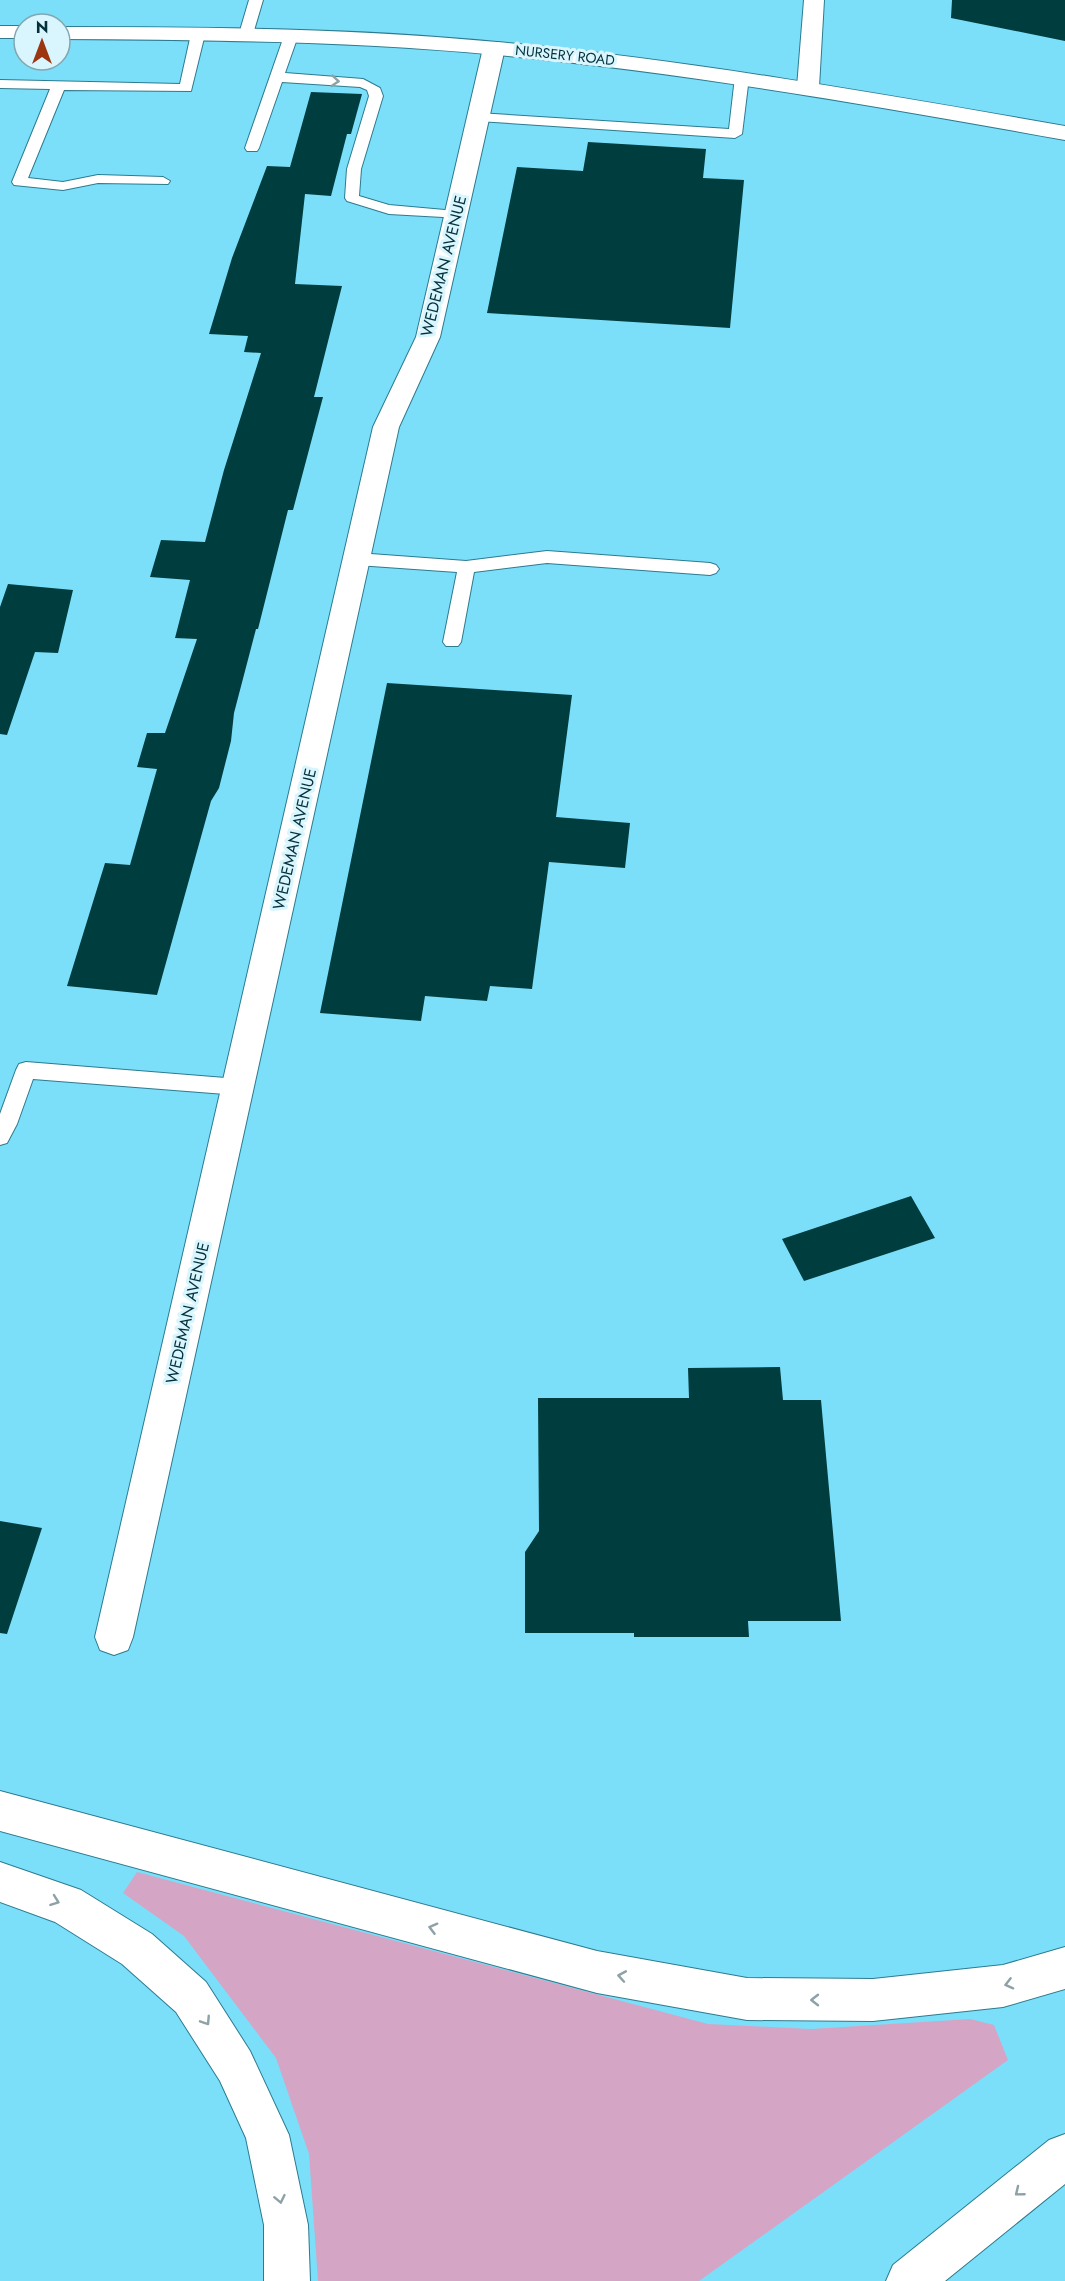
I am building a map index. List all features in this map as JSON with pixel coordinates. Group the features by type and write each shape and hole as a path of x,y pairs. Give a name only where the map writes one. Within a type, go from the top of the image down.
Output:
{"main road":[{"path":"808,87 814,0"},
{"name":"NURSERY ROAD","path":"72,33 246,34 494,48 741,77 1065,133"},
{"name":"WEDEMAN AVENUE","path":"114,1636 386,427 428,336 494,48"},
{"path":"0,1811 597,1972 747,1999 873,2000 1003,1986 1065,1968"},
{"path":"0,1882 66,1905 137,1949 190,1997 235,2066 267,2135 286,2225 287,2281"},
{"path":"909,2281 1065,2156"}],"lane":[{"path":"246,34 256,0"},
{"path":"0,84 186,88 198,34"},
{"path":"252,148 291,36"},
{"path":"276,77 363,83 373,88 376,96 354,169 352,198 385,210 456,215"},
{"path":"478,117 735,134 741,77"},
{"path":"19,182 59,85"},
{"path":"0,182 63,186 98,179 163,181"},
{"path":"357,559 466,567 547,557 710,569"},
{"path":"452,642 466,567"},
{"path":"0,1137 7,1124 26,1070 238,1087"}],"shaded area":[{"path":"137,1872 708,2024 811,2029 970,2019 994,2025 1008,2060 699,2281 318,2281 309,2154 276,2058 184,1936 123,1893"}],"building":[{"path":"952,0 1065,0 1065,41 951,18"},
{"path":"311,92 362,94 351,134 347,134 331,196 305,194 295,284 342,286 314,397 323,397 293,510 288,510 258,629 256,629 234,713 231,741 219,788 211,801 157,995 67,986 105,863 130,865 157,769 137,767 147,733 165,733 197,639 175,638 190,580 150,577 161,540 205,542 224,470 261,353 244,352 248,336 209,334 232,258 267,166 290,167"},
{"path":"588,142 706,149 703,178 744,180 730,328 487,313 517,167 583,171"},
{"path":"8,584 73,590 58,653 35,652 7,735 0,734 0,607"},
{"path":"387,683 572,695 556,817 630,823 625,868 549,862 532,989 490,986 487,1001 425,996 421,1021 320,1013"},
{"path":"911,1196 935,1238 804,1281 782,1239"},
{"path":"780,1367 783,1400 821,1400 841,1621 748,1621 749,1637 634,1637 634,1633 525,1633 525,1552 539,1531 538,1398 689,1398 688,1368"},
{"path":"0,1521 42,1528 7,1634 0,1633"}]}
